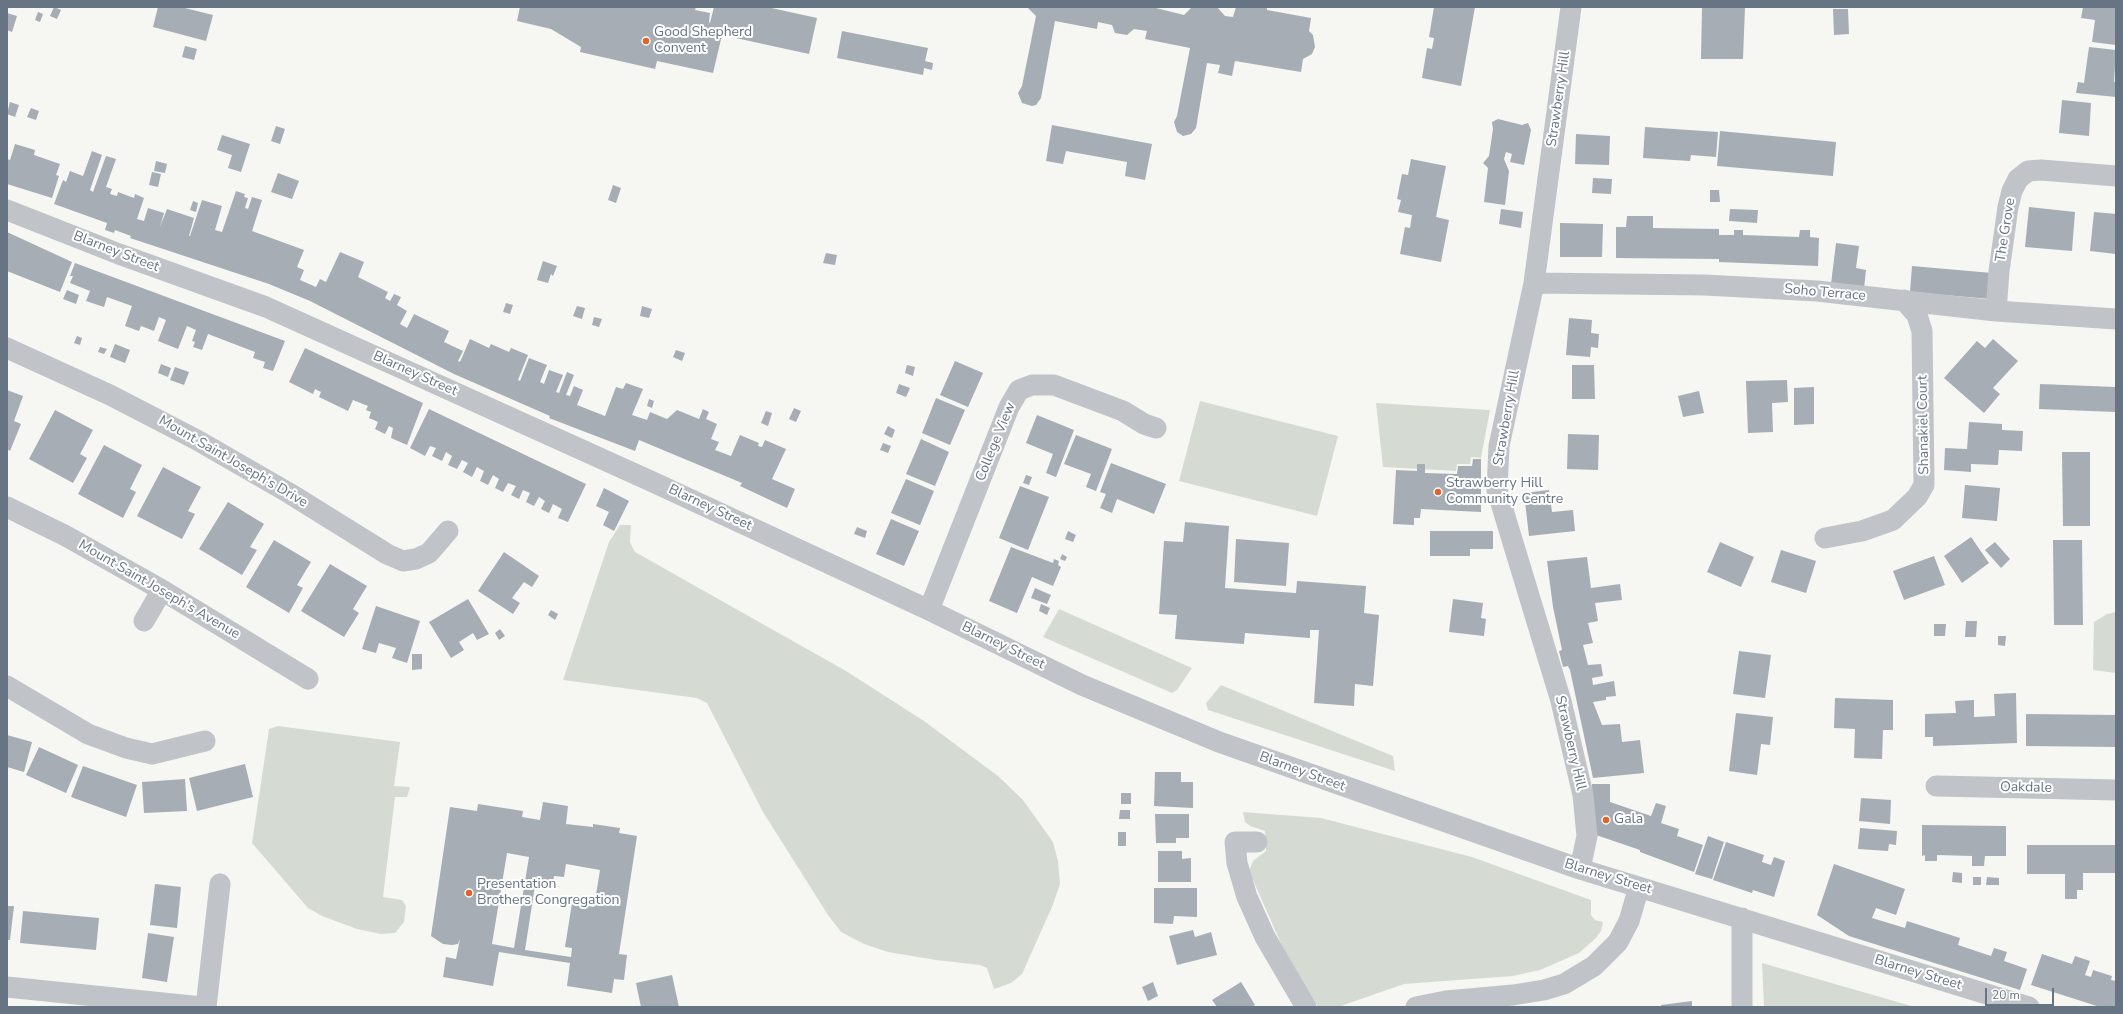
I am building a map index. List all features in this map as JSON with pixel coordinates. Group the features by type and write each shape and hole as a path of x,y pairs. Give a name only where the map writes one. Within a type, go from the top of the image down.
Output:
{"street":[{"name":"Strawberry Hill","path":"1572,7 1534,283 1499,446 1496,490 1561,701 1583,795 1587,836 1580,869"},
{"name":"The Grove","path":"1996,311 1999,271 2008,207 2012,191 2018,179 2028,172 2041,170 2116,176"},
{"name":"Blarney Street","path":"7,210 119,254 266,307 648,479 929,610 1082,685 1182,728 1418,813 1580,869 2029,1007"},
{"name":"Soho Terrace","path":"1534,283 1705,285 1818,291 1996,311 2116,319"},
{"name":"Shanakiel Court","path":"1825,538 1862,531 1893,520 1917,497 1924,485 1922,331 1917,315 1904,300"},
{"name":"Mount Saint Joseph's Drive","path":"7,348 110,394 197,440 289,493 387,554 403,561 416,559 429,553 448,531"},
{"name":"College View","path":"929,610 1009,407 1019,390 1032,385 1054,385 1123,411 1144,424 1156,428"},
{"name":"Mount Saint Joseph's Avenue","path":"7,507 66,536 162,590 308,679"},
{"path":"144,621 162,590"},
{"path":"7,686 88,734 126,748 152,754 205,741"},
{"name":"Oakdale","path":"1936,786 2116,790"},
{"path":"1258,842 1235,842 1235,857 1247,897 1265,937 1306,1007"},
{"path":"206,1007 220,884"},
{"path":"1416,1007 1446,1002 1513,995 1544,990 1564,984 1594,966 1618,942 1629,921 1639,887"},
{"path":"1742,918 1742,1007"},
{"path":"7,987 202,1007"}],"shaded area":[{"path":"1200,401 1338,436 1317,516 1179,481"},
{"path":"1376,403 1490,410 1481,458 1471,457 1470,464 1457,464 1456,471 1383,467"},
{"path":"620,525 631,525 630,542 635,552 846,671 924,721 998,776 1023,800 1053,842 1058,861 1060,884 1052,907 1022,974 1011,983 994,989 987,968 980,965 936,960 888,952 864,944 841,932 828,915 763,812 707,703 697,698 563,680 609,542"},
{"path":"1059,609 1192,668 1177,690 1172,693 1043,637"},
{"path":"2116,612 2116,673 2093,670 2094,622 2107,614"},
{"path":"1221,685 1393,756 1395,771 1208,710 1206,703"},
{"path":"278,726 400,742 394,786 410,787 407,797 395,797 383,897 402,900 406,906 404,922 395,933 381,934 357,929 322,916 308,908 252,843 269,729"},
{"path":"1243,812 1321,818 1472,857 1591,900 1591,915 1595,920 1603,922 1601,931 1596,938 1579,953 1540,970 1513,976 1404,984 1338,1007 1318,1007 1283,948 1249,871 1253,861 1266,851 1265,831 1250,826 1245,822"},
{"path":"1762,963 1915,1007 1764,1007"}],"building":[{"path":"54,7 61,10 57,19 50,16"},
{"path":"158,7 181,7 213,15 206,41 153,27"},
{"name":"Good Shepherd Convent","path":"520,7 696,7 695,10 710,13 710,23 714,7 767,7 817,18 809,54 722,35 713,73 657,61 655,69 580,52 581,47 551,29 517,21"},
{"path":"1027,7 1152,7 1184,15 1192,7 1217,7 1225,16 1233,17 1236,7 1267,7 1267,10 1311,18 1309,31 1313,35 1315,47 1312,54 1303,59 1301,72 1235,61 1232,76 1218,73 1220,65 1207,63 1196,128 1191,134 1183,136 1177,132 1174,122 1177,116 1190,48 1145,39 1147,31 1134,29 1127,35 1115,33 1112,25 1098,22 1097,29 1055,21 1041,98 1036,105 1032,106 1022,103 1018,93 1022,86 1036,16"},
{"path":"1434,7 1475,7 1461,86 1422,78 1427,48 1432,49 1434,38 1429,37"},
{"path":"1702,7 1745,7 1743,59 1701,59"},
{"path":"2083,7 2116,7 2116,45 2092,42 2095,20 2081,18"},
{"path":"1833,9 1848,9 1849,34 1834,35"},
{"path":"38,12 43,14 40,22 35,20"},
{"path":"7,13 17,16 12,32 7,30"},
{"path":"842,31 928,48 925,61 933,63 932,70 924,68 923,75 837,58"},
{"path":"185,46 197,49 194,60 182,57"},
{"path":"2089,47 2116,50 2114,82 2116,82 2116,97 2076,93 2078,82 2084,83"},
{"path":"2062,100 2091,103 2089,136 2059,133"},
{"path":"10,102 19,105 15,117 7,114"},
{"path":"31,108 39,111 36,120 27,117"},
{"path":"1498,119 1522,125 1528,123 1531,130 1524,165 1510,162 1512,154 1506,152 1504,159 1509,171 1505,205 1484,202 1488,168 1483,163 1489,156 1493,129 1492,122"},
{"path":"1052,125 1152,144 1145,180 1125,176 1127,162 1066,151 1063,164 1046,161"},
{"path":"276,126 285,129 280,144 271,141"},
{"path":"1645,127 1718,132 1716,157 1691,155 1690,161 1643,158"},
{"path":"1720,131 1836,142 1833,176 1717,166"},
{"path":"1576,134 1610,136 1609,165 1575,164"},
{"path":"222,135 250,144 241,172 228,168 232,155 217,150"},
{"path":"15,144 35,150 34,155 60,164 56,175 59,176 52,198 7,184 7,159 10,160"},
{"path":"92,151 102,155 90,190 93,192 106,156 116,159 106,187 112,189 110,194 117,196 118,192 134,198 135,194 144,198 137,219 144,221 148,208 164,213 160,227 167,209 194,218 189,236 202,200 222,206 215,230 222,232 236,191 245,194 244,197 248,198 245,208 248,209 252,197 262,200 252,231 304,250 297,267 304,270 300,280 316,287 320,279 326,282 340,252 364,262 358,277 388,292 385,298 390,301 394,294 401,297 397,305 407,311 400,324 407,328 414,314 449,331 444,342 463,351 458,361 460,362 470,339 489,348 491,344 509,352 511,348 528,355 518,380 520,381 529,358 547,365 540,382 544,384 549,370 563,375 556,392 559,393 567,372 574,375 566,395 570,396 574,386 583,390 577,405 605,416 616,387 623,389 626,383 643,389 632,415 647,420 650,412 667,419 677,410 699,419 703,409 709,412 706,419 717,424 711,439 719,442 715,450 731,456 740,435 759,443 758,446 762,447 765,440 786,449 772,479 795,489 787,508 740,486 742,483 639,440 635,451 549,418 550,416 454,374 310,301 269,284 130,238 131,236 115,230 114,233 105,230 107,223 54,204 63,180 66,182 70,171 83,176"},
{"path":"1411,159 1446,166 1436,217 1449,220 1441,262 1400,254 1405,227 1410,228 1412,215 1398,212 1401,200 1397,199 1402,174 1408,175"},
{"path":"156,161 167,164 165,173 154,171"},
{"path":"152,172 161,174 158,187 149,185"},
{"path":"278,173 299,181 292,199 271,192"},
{"path":"1593,178 1612,179 1611,194 1592,193"},
{"path":"613,185 621,188 616,203 608,200"},
{"path":"1710,190 1719,190 1720,202 1710,202"},
{"path":"193,201 198,203 196,212 190,210"},
{"path":"2029,207 2075,212 2072,251 2025,247"},
{"path":"1501,209 1523,212 1521,228 1499,224"},
{"path":"1730,209 1758,210 1757,223 1729,221"},
{"path":"2094,212 2116,214 2116,254 2090,251"},
{"path":"1627,216 1653,216 1653,228 1719,229 1719,235 1734,235 1734,230 1743,230 1743,235 1799,237 1800,230 1810,230 1810,237 1819,238 1818,266 1719,262 1719,259 1616,258 1616,227 1626,227"},
{"path":"1560,223 1603,224 1602,257 1560,257"},
{"path":"7,232 72,262 60,292 7,271"},
{"path":"1836,243 1859,246 1856,268 1866,270 1864,288 1831,284"},
{"path":"826,253 837,255 835,265 823,263"},
{"path":"543,261 557,266 553,276 551,274 548,283 537,280"},
{"path":"75,263 285,341 273,371 263,368 265,362 253,358 255,352 208,334 202,350 193,347 195,342 192,341 196,330 187,326 178,349 158,341 166,320 159,317 154,331 141,326 139,331 125,326 132,306 107,297 104,307 86,301 90,291 70,283 73,276 70,276"},
{"path":"1912,266 1992,273 1990,299 1910,292"},
{"path":"67,290 79,295 76,304 63,299"},
{"path":"506,303 513,305 510,314 503,312"},
{"path":"577,306 585,308 582,319 573,316"},
{"path":"642,306 652,309 649,318 640,316"},
{"path":"594,317 602,319 599,327 592,325"},
{"path":"1569,318 1592,320 1591,333 1599,334 1598,348 1591,347 1590,357 1566,355"},
{"path":"77,336 82,338 80,345 74,343"},
{"path":"1993,339 2018,361 1993,388 2000,394 1984,413 1944,378 1977,341 1985,348"},
{"path":"115,344 130,350 125,363 110,357"},
{"path":"100,347 107,349 104,354 98,352"},
{"path":"305,348 423,403 407,445 391,438 393,428 389,426 385,434 375,429 378,422 369,418 371,412 366,410 368,406 353,400 348,411 319,397 321,392 315,389 313,394 289,382"},
{"path":"676,350 685,353 682,361 673,357"},
{"path":"955,361 983,373 968,407 940,395"},
{"path":"161,364 171,368 168,377 158,373"},
{"path":"907,365 915,367 913,376 905,373"},
{"path":"1572,365 1594,365 1595,399 1572,399"},
{"path":"175,367 189,372 184,385 170,380"},
{"path":"1787,380 1788,402 1772,403 1773,432 1748,433 1746,381"},
{"path":"899,384 910,388 906,397 896,393"},
{"path":"2040,384 2116,387 2116,412 2039,409"},
{"path":"1814,387 1814,424 1794,425 1794,388"},
{"path":"7,390 23,396 14,421 21,424 10,451 7,449"},
{"path":"1699,391 1704,413 1683,417 1678,396"},
{"path":"936,398 965,410 950,445 922,433"},
{"path":"649,399 654,401 652,408 647,406"},
{"path":"794,408 801,411 796,422 789,419"},
{"path":"429,409 586,484 568,522 558,518 562,509 553,504 549,513 541,509 545,501 539,497 534,506 526,502 530,493 523,490 519,499 511,495 516,486 508,483 503,492 495,488 499,479 493,475 488,485 480,481 484,471 477,467 472,477 463,472 468,463 462,460 457,469 448,465 452,456 446,452 442,461 432,456 436,448 430,446 425,456 410,448"},
{"path":"55,410 93,430 80,454 87,458 73,483 29,459"},
{"path":"766,411 772,413 768,426 761,423"},
{"path":"1037,415 1074,430 1056,477 1046,473 1053,454 1026,443"},
{"path":"1969,422 2002,424 2002,430 2023,431 2022,451 1999,450 1998,465 1971,464 1971,472 1944,470 1945,448 1967,449"},
{"path":"888,426 895,430 892,438 884,434"},
{"path":"1568,434 1599,435 1598,470 1567,469"},
{"path":"1076,435 1112,449 1096,491 1086,487 1091,474 1064,464"},
{"path":"921,439 949,452 935,486 906,474"},
{"path":"883,443 891,446 888,453 880,450"},
{"path":"104,445 142,465 130,489 136,492 123,518 78,494"},
{"path":"2062,452 2090,452 2090,526 2063,526"},
{"name":"Strawberry Hill Community Centre","path":"1473,459 1481,459 1481,512 1421,509 1420,518 1414,518 1414,525 1393,524 1396,470 1417,471 1417,464 1425,464 1425,473 1457,474 1458,466 1472,466"},
{"path":"1111,463 1166,484 1154,514 1117,499 1112,513 1100,508 1106,494 1100,492"},
{"path":"163,467 201,487 188,511 195,514 182,539 137,516"},
{"path":"1026,475 1032,477 1029,485 1023,483"},
{"path":"906,479 934,491 920,525 891,513"},
{"path":"1965,485 2000,488 1997,521 1962,518"},
{"path":"1020,486 1049,497 1028,550 999,538"},
{"path":"604,488 629,501 614,531 603,525 609,512 596,506"},
{"path":"1549,490 1552,512 1573,510 1575,531 1529,536 1524,493"},
{"path":"228,502 264,524 250,547 257,550 242,575 199,549"},
{"path":"891,519 919,531 904,566 876,554"},
{"path":"1185,522 1229,526 1225,588 1296,593 1297,581 1366,586 1364,613 1379,615 1373,686 1355,684 1354,706 1314,703 1319,630 1310,630 1310,638 1245,633 1244,644 1175,639 1177,615 1159,614 1164,541 1183,542"},
{"path":"857,527 867,531 865,538 854,534"},
{"path":"1068,531 1076,535 1073,542 1065,539"},
{"path":"1430,531 1493,531 1493,549 1470,549 1470,556 1430,556"},
{"path":"1971,537 1989,563 1962,583 1944,556"},
{"path":"1236,539 1289,543 1286,586 1234,582"},
{"path":"274,540 311,562 297,585 303,588 289,613 246,587"},
{"path":"2053,540 2082,540 2083,625 2054,625"},
{"path":"1720,542 1754,557 1741,587 1707,572"},
{"path":"1995,542 2010,559 2001,568 1985,550"},
{"path":"1011,547 1053,563 1054,559 1059,561 1058,565 1061,567 1053,586 1032,577 1017,613 989,601"},
{"path":"1781,550 1816,561 1806,593 1771,582"},
{"path":"504,552 539,576 532,587 524,582 512,598 520,603 513,614 478,591"},
{"path":"1062,554 1067,557 1065,561 1060,559"},
{"path":"1934,556 1945,585 1904,600 1893,571"},
{"path":"1587,557 1591,588 1620,584 1622,600 1595,603 1598,621 1588,623 1593,643 1583,645 1588,665 1601,664 1603,676 1592,678 1593,685 1614,681 1616,696 1606,697 1606,700 1593,702 1602,725 1620,724 1622,742 1640,740 1644,773 1593,778 1570,670 1568,666 1563,667 1559,651 1562,650 1553,607 1547,561"},
{"path":"330,564 367,586 353,609 359,613 344,637 301,611"},
{"path":"1035,588 1051,595 1047,604 1031,598"},
{"path":"468,599 489,634 477,640 473,633 459,642 464,650 451,658 429,622"},
{"path":"1453,599 1483,603 1481,618 1486,619 1484,636 1449,632"},
{"path":"1041,604 1050,608 1047,615 1039,611"},
{"path":"376,606 420,621 407,663 392,658 396,648 379,643 376,653 362,649"},
{"path":"551,610 558,614 555,620 548,615"},
{"path":"1966,621 1977,621 1976,637 1965,637"},
{"path":"1934,624 1946,624 1945,636 1934,636"},
{"path":"500,629 505,636 499,640 495,633"},
{"path":"1998,636 2006,636 2005,646 1998,645"},
{"path":"1739,651 1771,655 1765,698 1733,694"},
{"path":"412,654 422,654 422,669 412,670"},
{"path":"2016,693 2017,743 1933,746 1933,737 1925,737 1925,714 1956,713 1955,701 1974,700 1974,717 1995,716 1994,694"},
{"path":"1835,698 1893,700 1893,730 1883,730 1882,759 1854,758 1855,729 1834,728"},
{"path":"1736,713 1773,717 1770,745 1761,744 1757,775 1729,771"},
{"path":"2026,714 2116,715 2116,747 2026,746"},
{"path":"7,735 32,742 24,772 7,767"},
{"path":"39,747 78,765 66,793 26,775"},
{"path":"245,764 253,797 197,811 189,778"},
{"path":"83,766 137,785 126,817 71,797"},
{"path":"1155,772 1181,772 1181,782 1193,782 1193,808 1154,806"},
{"path":"185,779 187,811 144,813 142,782"},
{"path":"1592,784 1610,784 1610,802 1651,816 1656,803 1666,806 1661,823 1679,829 1677,836 1703,845 1694,872 1640,852 1640,850 1593,834"},
{"path":"1121,793 1131,793 1131,804 1121,804"},
{"path":"1861,798 1891,800 1890,824 1859,821"},
{"name":"Presentation Brothers Congregation","path":"543,802 568,806 566,824 593,827 593,824 620,828 619,833 637,836 619,954 627,955 624,980 614,979 612,993 567,986 570,963 499,952 493,986 443,977 446,957 456,959 460,939 458,944 452,945 443,944 431,936 450,807 477,811 478,804 523,811 522,817 540,820","holes":["507,853 529,857 514,948 492,944","566,864 600,870 594,907 572,903 565,947 572,948 571,957 525,950 536,879 553,882 554,876 564,877"]},
{"path":"1120,810 1130,810 1130,819 1119,819"},
{"path":"1155,814 1189,814 1189,838 1176,838 1176,843 1156,843"},
{"path":"1922,825 2006,826 2006,856 1985,856 1984,866 1972,866 1972,856 1937,855 1937,861 1925,861 1925,855 1922,856"},
{"path":"1860,828 1897,831 1896,845 1889,844 1888,851 1858,849"},
{"path":"1118,832 1126,832 1126,846 1118,846"},
{"path":"1708,836 1724,842 1712,879 1695,874"},
{"path":"1726,842 1764,855 1762,862 1771,865 1774,857 1785,861 1774,897 1753,890 1752,893 1713,880"},
{"path":"2027,845 2116,845 2116,873 2083,873 2083,890 2077,890 2077,899 2065,899 2065,874 2027,874"},
{"path":"1158,851 1182,851 1182,859 1191,858 1191,882 1158,882"},
{"path":"1834,864 1905,889 1896,915 1876,908 1872,918 1905,928 1907,921 1960,938 1958,945 1991,956 1994,948 2007,952 2004,961 2027,969 2020,990 1849,936 1817,915"},
{"path":"1953,872 1962,873 1962,883 1952,882"},
{"path":"1973,877 1981,877 1981,885 1973,885"},
{"path":"1987,877 1999,878 1999,885 1986,885"},
{"path":"155,884 181,887 177,928 150,925"},
{"path":"1154,888 1197,888 1197,917 1174,916 1173,924 1154,923"},
{"path":"7,906 14,906 10,940 7,940"},
{"path":"23,911 99,918 96,950 20,943"},
{"path":"1193,930 1195,937 1211,932 1217,955 1177,965 1169,936"},
{"path":"148,933 174,937 167,982 142,978"},
{"path":"2042,954 2072,964 2075,956 2090,961 2085,975 2091,977 2093,970 2112,976 2111,980 2116,981 2116,1007 2100,1007 2031,985"},
{"path":"672,975 679,1007 641,1007 636,983"},
{"path":"1153,982 1158,996 1148,1001 1142,987"},
{"path":"1241,982 1255,1005 1251,1007 1217,1007 1212,1000"},
{"path":"1692,1001 1692,1007 1661,1007 1661,1005"}],"place":[{"name":"Good Shepherd Convent","path":"646,41"},
{"name":"Strawberry Hill Community Centre","path":"1438,492"},
{"name":"Gala","path":"1606,820"},
{"name":"Presentation Brothers Congregation","path":"469,893"}]}
